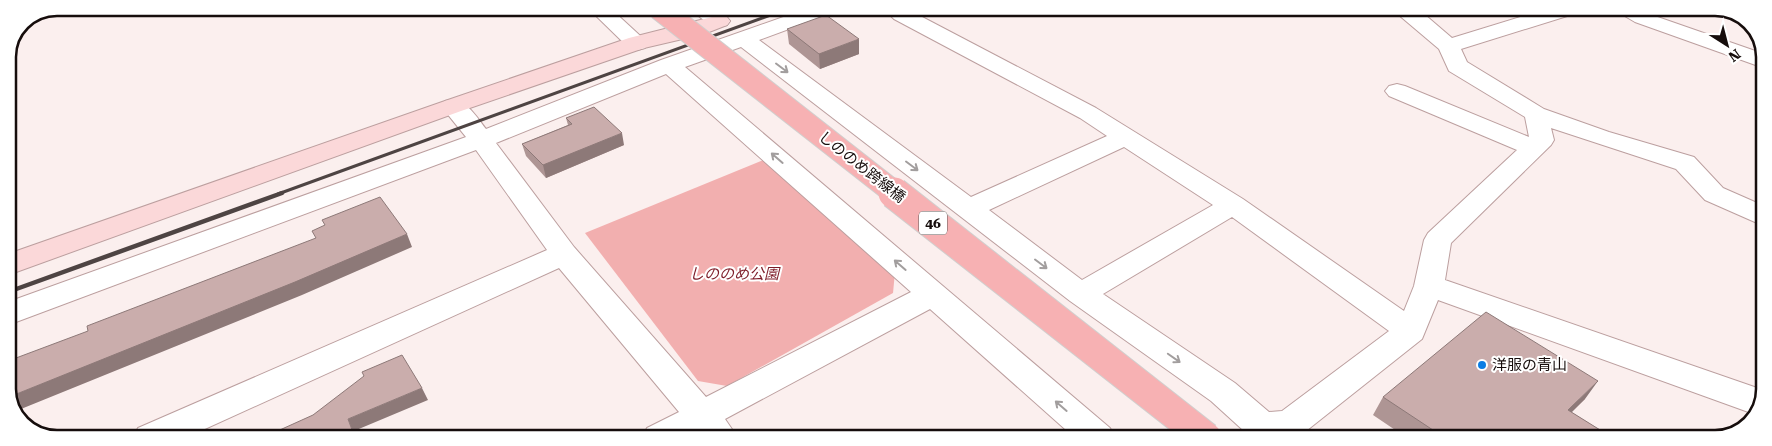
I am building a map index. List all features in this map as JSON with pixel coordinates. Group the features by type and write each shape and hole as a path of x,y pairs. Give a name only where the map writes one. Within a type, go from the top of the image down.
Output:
{"main road":[{"name":"しののめ跨線橋","path":"669,16 1196,430"}],"street":[{"path":"607,16 637,43"},
{"path":"16,262 453,106 637,43 720,22 712,16"},
{"path":"16,311 480,140 743,38 805,16"},
{"path":"903,16 1088,113 1233,205 1411,330"},
{"path":"1412,16 1449,46 1457,66 1536,114 1600,137 1685,163 1714,194 1756,213"},
{"path":"1449,46 1540,16"},
{"path":"1639,16 1756,58"},
{"path":"743,38 1082,294 1223,392 1259,430"},
{"path":"670,66 1089,430"},
{"path":"1397,91 1533,148"},
{"path":"453,106 564,254 712,426"},
{"path":"1268,430 1289,424 1411,330 1429,286 1438,240 1542,140 1536,114"},
{"path":"968,209 1125,137"},
{"path":"1082,294 1233,205"},
{"path":"168,430 564,254"},
{"path":"1429,286 1754,401"},
{"path":"694,430 712,426 933,294"}],"green space":[{"name":"しののめ公園","path":"766,159 895,272 893,293 727,386 698,381 585,233"}],"building":[{"path":"827,16 859,39 819,54 787,29"},
{"path":"594,107 622,133 543,165 522,144 572,124 566,118"},
{"path":"380,197 407,234 295,282 17,394 16,358 88,331 87,326 316,238 312,231 325,225 322,220"},
{"name":"洋服の青山","path":"1486,312 1598,381 1568,410 1600,430 1433,430 1383,397"},
{"path":"402,355 422,388 348,419 352,430 280,430 313,415 364,376 362,372"}],"railway":[{"path":"278,194 768,16"},
{"path":"16,289 282,193"}],"place":[{"name":"洋服の青山","path":"1482,365"}]}
